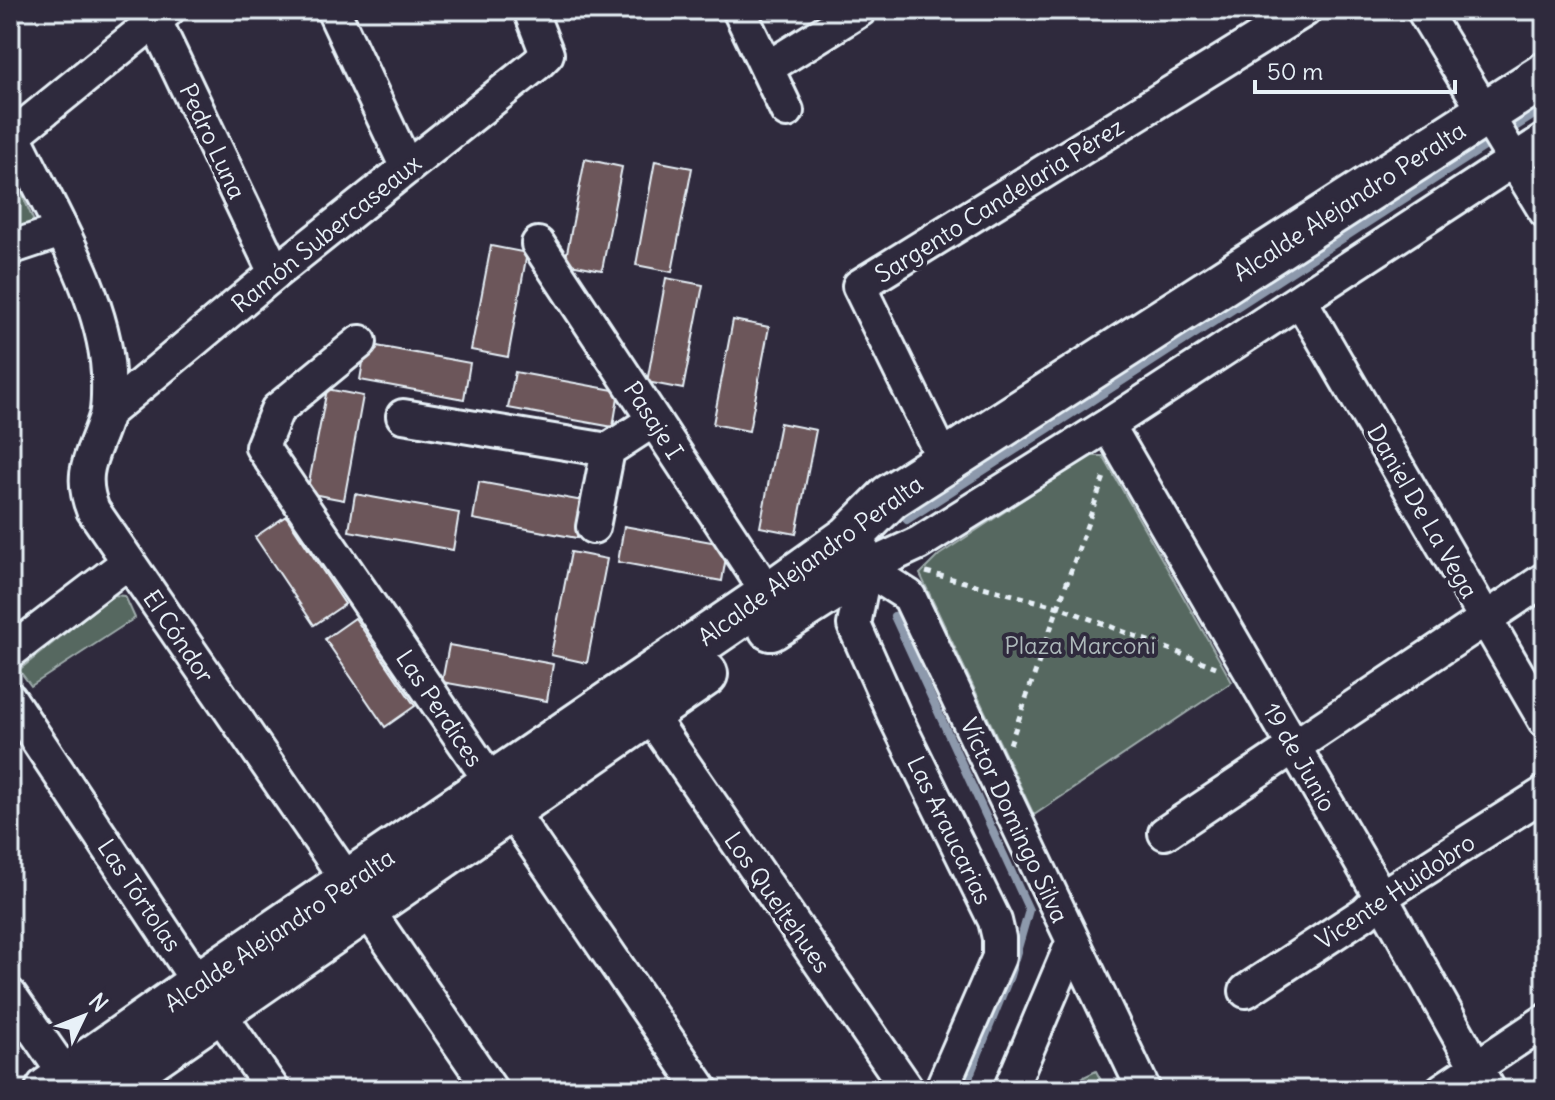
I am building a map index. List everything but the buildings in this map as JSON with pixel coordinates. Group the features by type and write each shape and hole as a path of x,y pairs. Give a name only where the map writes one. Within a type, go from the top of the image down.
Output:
{"main road":[{"name":"Alcalde Alejandro Peralta","path":"500,798 649,714 783,619 857,553 890,497 1545,75"},
{"name":"Alcalde Alejandro Peralta","path":"74,1087 500,798 769,595 857,553"}],"street":[{"path":"333,10 407,168"},
{"name":"Ramón Subercaseaux","path":"107,413 547,54 530,10"},
{"path":"739,10 787,111"},
{"path":"767,68 860,10"},
{"name":"Sargento Candelaria Pérez","path":"945,462 859,286 1305,10"},
{"path":"1423,10 1545,211"},
{"path":"12,136 158,13"},
{"name":"Pedro Luna","path":"158,13 275,273"},
{"name":"El Cóndor","path":"12,136 88,289 99,325 108,373 107,413 87,468 88,496 93,510 491,1090"},
{"name":"Alcalde Alejandro Peralta","path":"857,553 919,543 1301,301 1545,140"},
{"path":"10,248 61,231"},
{"name":"Pasaje I","path":"538,244 769,595"},
{"name":"Daniel De La Vega","path":"1301,301 1545,721"},
{"name":"Las Perdices","path":"360,342 277,410 262,447 702,1090"},
{"path":"403,416 608,450 654,420"},
{"name":"19 de Junio","path":"1108,425 1483,1079"},
{"path":"593,527 608,450"},
{"name":"Víctor Domingo Silva","path":"857,553 909,596 1144,1090"},
{"name":"Las Araucarias","path":"857,553 854,625 895,717 995,921 999,938 999,957 941,1090"},
{"path":"10,652 128,562"},
{"path":"1165,833 1545,579"},
{"name":"Las Tórtolas","path":"10,699 208,998 273,1090"},
{"name":"Los Queltehues","path":"649,714 908,1090"},
{"name":"Vicente Huidobro","path":"1246,991 1365,913 1381,897 1545,793"},
{"path":"1010,1090 1073,941"},
{"path":"10,995 74,1087"},
{"path":"1442,1090 1483,1079 1545,1021"}],"path":[{"path":"996,783 1108,464 1108,425"},
{"path":"917,571 1059,607 1258,683"}],"green space":[{"path":"10,182 18,185 35,224 10,232"},
{"name":"Plaza Marconi","path":"1089,456 1103,456 1232,682 1034,815 920,574 939,555"},
{"path":"113,595 125,596 135,618 31,686 19,670"},
{"path":"1096,1071 1106,1090 1057,1090"}],"waterway":[{"path":"1506,133 1545,108"},
{"path":"907,520 1494,141"},
{"path":"894,616 1029,910 1010,976 964,1090"}]}
